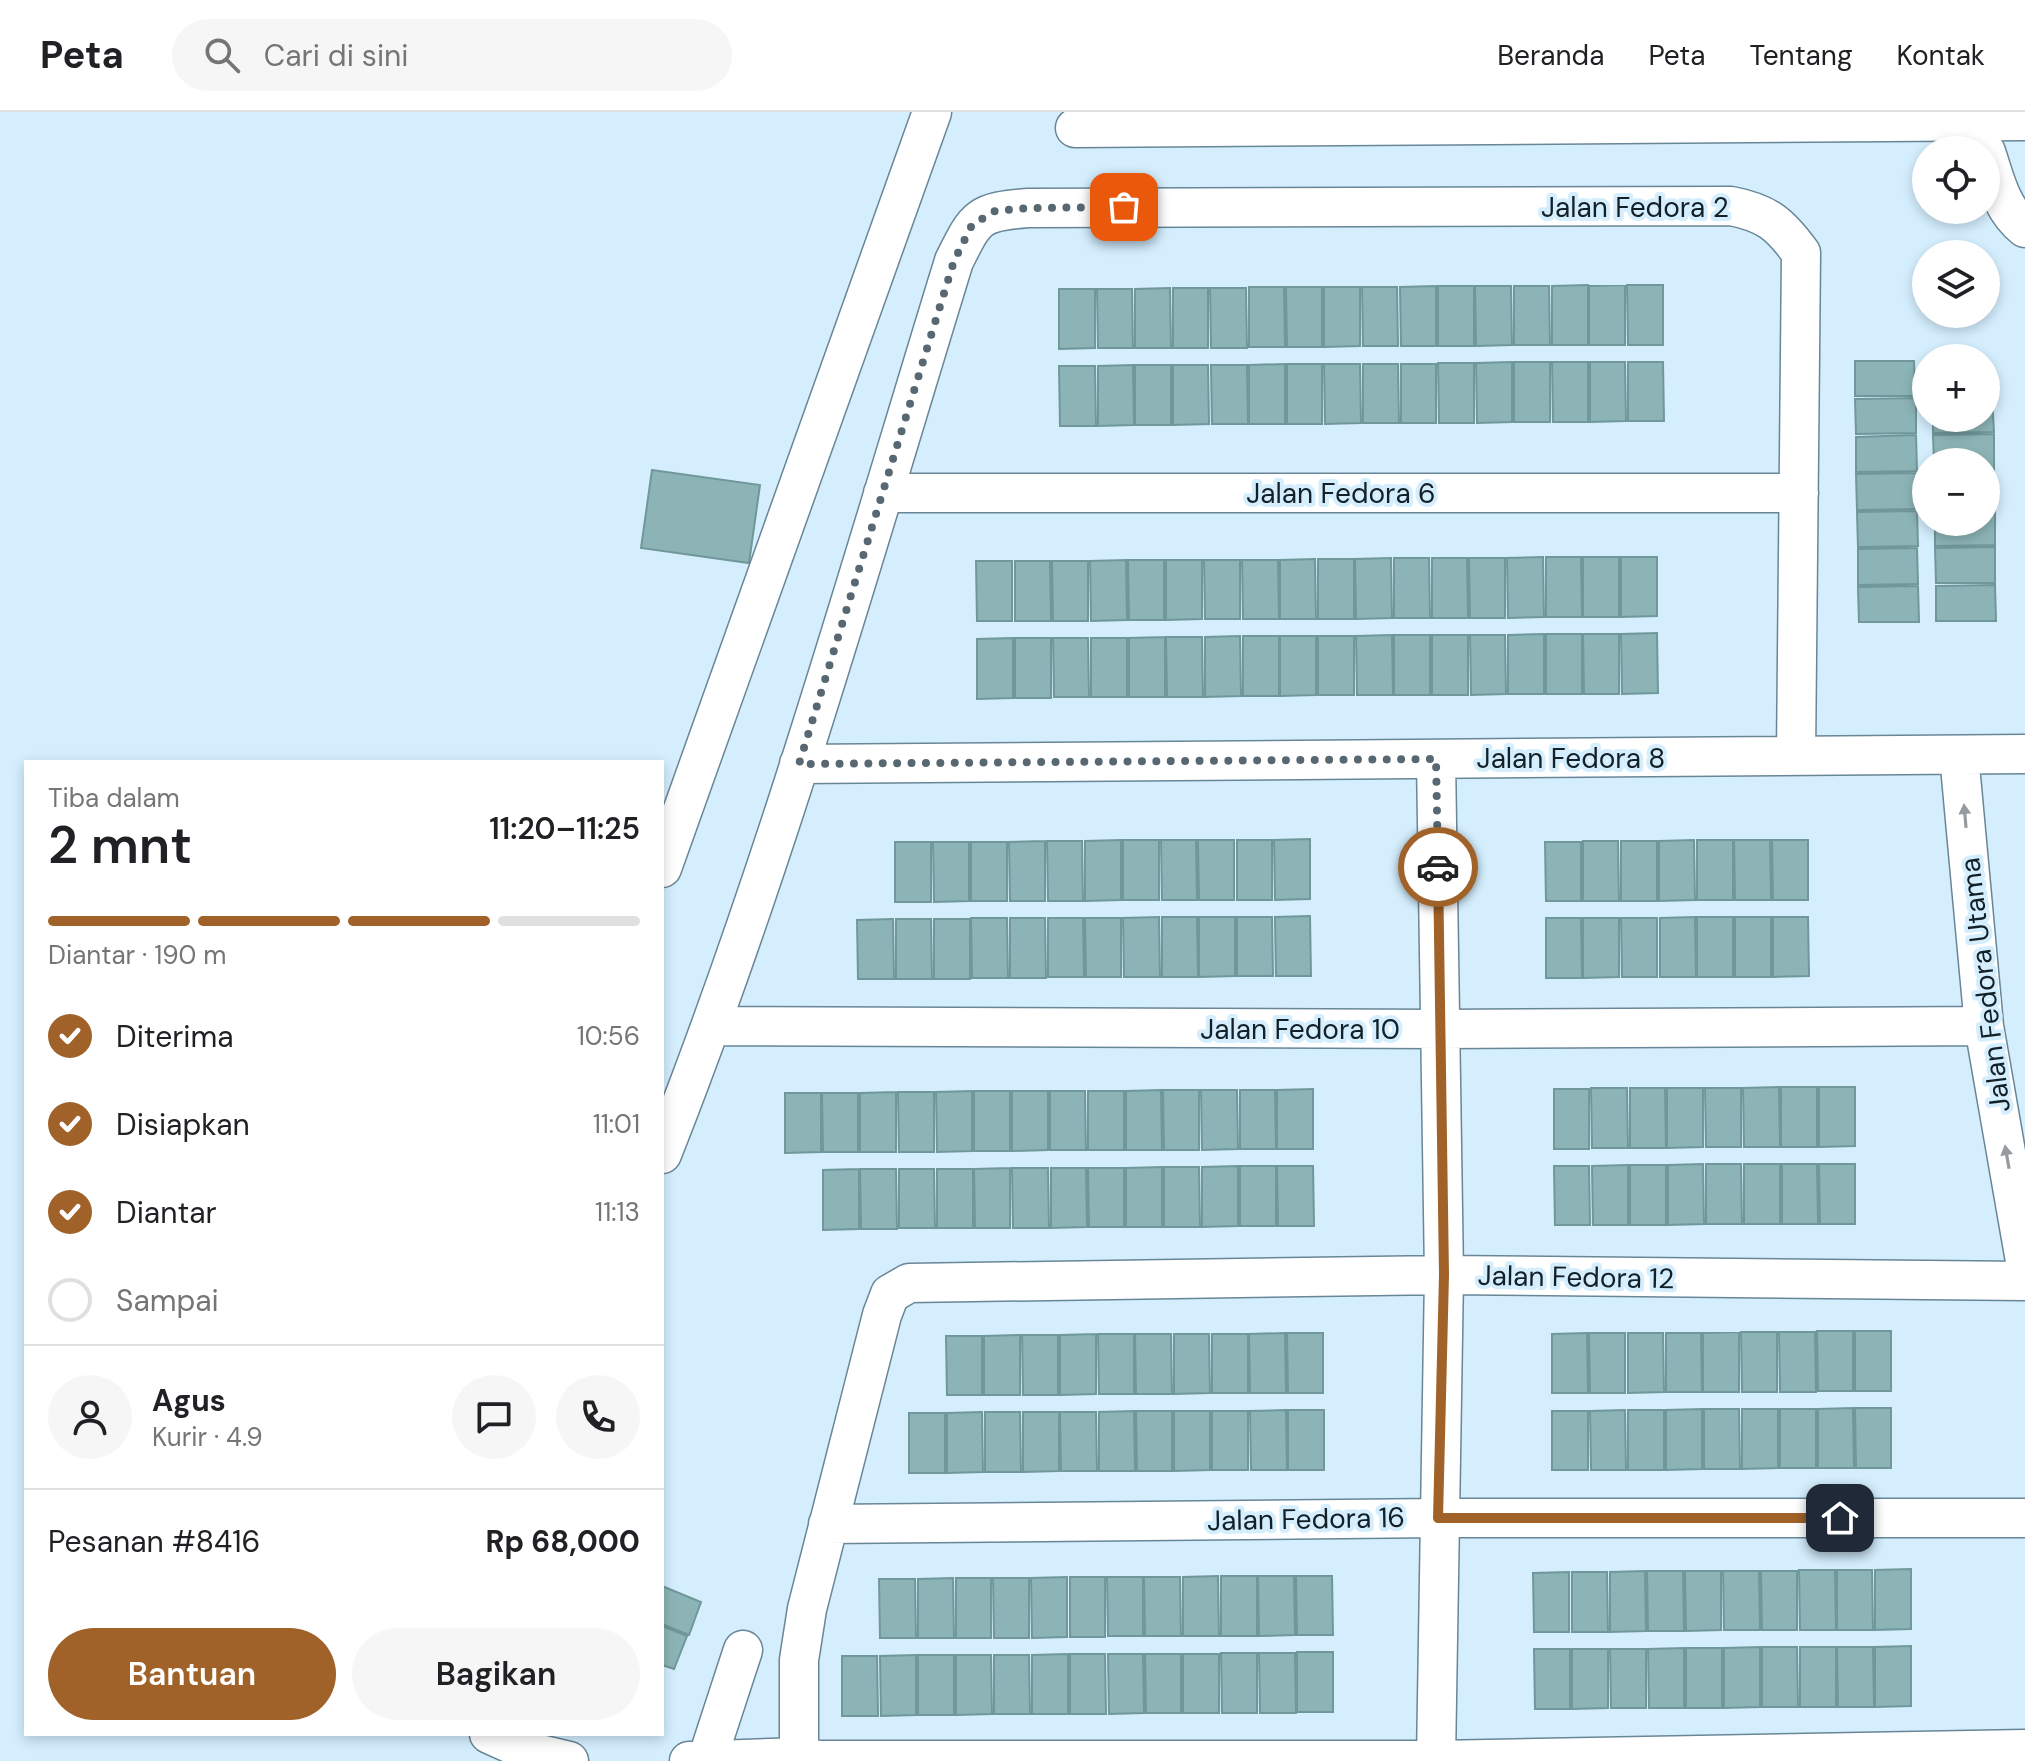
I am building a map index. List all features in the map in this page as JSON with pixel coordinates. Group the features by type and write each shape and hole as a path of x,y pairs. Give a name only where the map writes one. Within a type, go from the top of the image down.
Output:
{"street":[{"path":"664,862 932,112"},
{"path":"1075,128 1803,117 1945,136"},
{"path":"1993,136 2025,121"},
{"path":"2000,195 2025,228"},
{"name":"Jalan Fedora 2","path":"883,493 954,261 972,225 995,211 1028,208 1731,206 1757,211 1786,232 1801,253 1796,756"},
{"path":"664,1149 712,1026 799,764 883,493"},
{"name":"Jalan Fedora 6","path":"883,493 1799,493"},
{"name":"Jalan Fedora 8","path":"799,764 2025,754"},
{"name":"Jalan Fedora Utama","path":"1959,755 1984,1026 2025,1261"},
{"path":"1436,759 1444,1275 1436,1760"},
{"name":"Jalan Fedora 10","path":"712,1026 1441,1029 1984,1026"},
{"name":"Jalan Fedora 12","path":"828,1524 890,1294 909,1283 1444,1275 2025,1281"},
{"name":"Jalan Fedora 16","path":"828,1524 1438,1518 2025,1518"},
{"path":"799,1757 799,1660 807,1609 828,1524"},
{"path":"743,1650 698,1760 799,1757 820,1760 1436,1760 2025,1749"},
{"path":"493,1736 527,1751 569,1761"}],"building":[{"path":"1588,285 1588,345 1552,345 1552,286"},
{"path":"1625,285 1625,345 1589,345 1589,286"},
{"path":"1627,285 1663,285 1663,345 1628,345"},
{"path":"1436,286 1436,346 1401,346 1400,287"},
{"path":"1438,286 1474,286 1474,346 1438,346"},
{"path":"1475,286 1511,286 1512,345 1476,346"},
{"path":"1514,286 1549,286 1550,345 1514,345"},
{"path":"1249,287 1284,287 1285,347 1249,347"},
{"path":"1286,287 1322,287 1322,347 1287,347"},
{"path":"1324,287 1360,287 1360,346 1324,347"},
{"path":"1362,287 1397,287 1398,346 1363,346"},
{"path":"1170,288 1171,348 1135,348 1135,289"},
{"path":"1173,288 1208,288 1208,348 1173,348"},
{"path":"1210,288 1246,288 1247,348 1211,348"},
{"path":"1059,289 1095,289 1095,348 1059,349"},
{"path":"1097,289 1132,289 1133,348 1098,348"},
{"path":"1855,361 1912,361 1912,396 1855,396"},
{"path":"1512,362 1512,422 1477,423 1476,363"},
{"path":"1514,362 1550,362 1550,422 1514,422"},
{"path":"1552,362 1588,362 1588,422 1553,422"},
{"path":"1590,362 1625,362 1626,421 1590,422"},
{"path":"1628,362 1663,362 1664,421 1628,421"},
{"path":"1438,363 1474,363 1474,423 1439,423"},
{"path":"1285,364 1285,424 1249,424 1249,365"},
{"path":"1287,364 1322,364 1322,424 1287,424"},
{"path":"1324,364 1360,364 1361,423 1325,424"},
{"path":"1363,364 1398,364 1399,423 1363,423"},
{"path":"1401,364 1436,364 1436,423 1401,423"},
{"path":"1133,365 1134,425 1098,426 1098,366"},
{"path":"1135,365 1171,365 1171,425 1135,425"},
{"path":"1173,365 1208,365 1209,424 1173,425"},
{"path":"1211,365 1247,365 1248,424 1212,424"},
{"path":"1059,366 1095,366 1096,426 1060,426"},
{"path":"1912,398 1912,432 1916,433 1856,434 1855,399"},
{"path":"1994,434 1994,448 1933,448 1933,435"},
{"path":"1916,435 1916,448 1912,448 1912,471 1856,472 1856,437"},
{"path":"652,470 760,485 749,563 641,548"},
{"path":"1912,473 1912,509 1857,510 1856,474"},
{"path":"1912,511 1912,536 1918,536 1918,546 1858,547 1857,512"},
{"path":"1935,536 1995,536 1995,545 1935,546"},
{"path":"1995,547 1995,583 1936,583 1935,548"},
{"path":"1917,548 1918,584 1858,585 1858,549"},
{"path":"1543,557 1544,617 1508,618 1507,558"},
{"path":"1546,557 1581,557 1582,617 1546,617"},
{"path":"1583,557 1619,557 1619,617 1583,617"},
{"path":"1621,557 1657,557 1657,616 1621,617"},
{"path":"1391,558 1392,618 1356,619 1355,559"},
{"path":"1394,558 1429,558 1430,618 1394,618"},
{"path":"1432,558 1467,558 1468,618 1432,618"},
{"path":"1469,558 1505,558 1505,618 1470,618"},
{"path":"1315,559 1316,619 1280,619 1280,560"},
{"path":"1318,559 1354,559 1354,619 1318,619"},
{"path":"1126,560 1127,620 1091,621 1090,561"},
{"path":"1128,560 1164,560 1164,620 1129,620"},
{"path":"1166,560 1202,560 1202,619 1166,620"},
{"path":"1204,560 1240,560 1240,619 1205,619"},
{"path":"1242,560 1278,560 1279,619 1243,619"},
{"path":"976,561 1012,561 1012,621 977,621"},
{"path":"1015,561 1050,561 1051,621 1015,621"},
{"path":"1052,561 1088,561 1088,621 1053,621"},
{"path":"1995,585 1996,621 1936,621 1936,586"},
{"path":"1918,586 1919,622 1859,622 1858,587"},
{"path":"1657,633 1658,693 1622,694 1621,634"},
{"path":"1544,634 1544,694 1508,694 1508,635"},
{"path":"1546,634 1582,634 1582,694 1546,694"},
{"path":"1583,634 1619,634 1619,694 1584,694"},
{"path":"1392,635 1393,695 1357,695 1356,636"},
{"path":"1394,635 1430,635 1430,695 1394,695"},
{"path":"1432,635 1468,635 1468,695 1432,695"},
{"path":"1470,635 1505,635 1506,694 1471,695"},
{"path":"1240,636 1241,696 1205,697 1205,637"},
{"path":"1243,636 1279,636 1279,696 1243,696"},
{"path":"1280,636 1316,636 1316,695 1280,696"},
{"path":"1318,636 1354,636 1354,695 1318,695"},
{"path":"1165,637 1165,697 1129,697 1129,638"},
{"path":"1166,637 1202,637 1203,697 1167,697"},
{"path":"1013,638 1013,698 977,699 977,639"},
{"path":"1015,638 1051,638 1051,698 1015,698"},
{"path":"1053,638 1088,638 1089,697 1054,697"},
{"path":"1091,638 1127,638 1127,697 1091,697"},
{"path":"1310,839 1310,899 1275,900 1274,840"},
{"path":"1121,840 1121,900 1085,901 1085,841"},
{"path":"1123,840 1159,840 1159,900 1123,900"},
{"path":"1161,840 1196,840 1197,900 1162,900"},
{"path":"1198,840 1234,840 1234,900 1199,900"},
{"path":"1237,840 1272,840 1272,900 1237,900"},
{"path":"1694,840 1695,900 1659,901 1659,841"},
{"path":"1697,840 1733,840 1733,900 1697,900"},
{"path":"1734,840 1770,840 1771,900 1735,900"},
{"path":"1772,840 1808,840 1808,900 1773,900"},
{"path":"1045,841 1045,901 1010,901 1009,842"},
{"path":"1047,841 1082,841 1083,901 1048,901"},
{"path":"1583,841 1618,841 1619,901 1583,901"},
{"path":"1621,841 1657,841 1657,901 1621,901"},
{"path":"895,842 931,842 931,902 895,902"},
{"path":"933,842 969,842 969,901 934,902"},
{"path":"971,842 1007,842 1007,901 971,901"},
{"path":"1545,842 1581,842 1581,901 1546,901"},
{"path":"1310,916 1311,976 1276,976 1275,917"},
{"path":"1159,917 1160,977 1124,977 1123,918"},
{"path":"1162,917 1197,917 1198,977 1162,977"},
{"path":"1199,917 1235,917 1235,976 1199,977"},
{"path":"1237,917 1272,917 1273,976 1237,976"},
{"path":"1695,917 1696,977 1660,977 1660,918"},
{"path":"1697,917 1733,917 1733,977 1697,977"},
{"path":"1735,917 1771,917 1771,977 1735,977"},
{"path":"1773,917 1808,917 1809,976 1773,977"},
{"path":"971,918 1007,918 1008,978 972,978"},
{"path":"1010,918 1045,918 1046,978 1010,978"},
{"path":"1048,918 1083,918 1084,977 1048,977"},
{"path":"1085,918 1121,918 1121,977 1086,977"},
{"path":"1546,918 1581,918 1582,978 1546,978"},
{"path":"1583,918 1619,918 1619,977 1583,978"},
{"path":"1621,918 1657,918 1657,977 1622,977"},
{"path":"893,919 894,979 858,979 857,920"},
{"path":"896,919 931,919 932,979 896,979"},
{"path":"934,919 970,919 970,979 934,979"},
{"path":"1779,1087 1780,1147 1744,1147 1743,1088"},
{"path":"1781,1087 1817,1087 1817,1147 1781,1147"},
{"path":"1819,1087 1855,1087 1855,1146 1819,1147"},
{"path":"1591,1088 1627,1088 1628,1148 1592,1148"},
{"path":"1630,1088 1665,1088 1666,1148 1630,1148"},
{"path":"1667,1088 1703,1088 1703,1147 1667,1148"},
{"path":"1705,1088 1741,1088 1741,1147 1706,1147"},
{"path":"1313,1089 1313,1149 1277,1149 1277,1090"},
{"path":"1554,1089 1589,1089 1589,1149 1554,1149"},
{"path":"1161,1090 1162,1150 1126,1150 1126,1091"},
{"path":"1163,1090 1199,1090 1199,1150 1164,1150"},
{"path":"1201,1090 1237,1090 1238,1149 1202,1150"},
{"path":"1240,1090 1275,1090 1276,1149 1240,1149"},
{"path":"972,1091 972,1151 937,1152 936,1092"},
{"path":"974,1091 1010,1091 1010,1151 974,1151"},
{"path":"1012,1091 1048,1091 1048,1150 1012,1151"},
{"path":"1050,1091 1085,1091 1086,1150 1050,1150"},
{"path":"1088,1091 1124,1091 1124,1150 1088,1150"},
{"path":"896,1092 896,1152 860,1152 860,1093"},
{"path":"898,1092 934,1092 934,1152 899,1152"},
{"path":"785,1093 821,1093 821,1152 785,1153"},
{"path":"822,1093 858,1093 858,1152 823,1152"},
{"path":"1703,1164 1704,1224 1668,1225 1668,1165"},
{"path":"1706,1164 1741,1164 1742,1224 1706,1224"},
{"path":"1744,1164 1780,1164 1780,1224 1744,1224"},
{"path":"1782,1164 1817,1164 1818,1224 1782,1224"},
{"path":"1819,1164 1855,1164 1855,1224 1820,1224"},
{"path":"1628,1165 1628,1225 1593,1225 1592,1166"},
{"path":"1630,1165 1666,1165 1666,1225 1630,1225"},
{"path":"1238,1166 1238,1226 1202,1227 1202,1167"},
{"path":"1240,1166 1276,1166 1276,1226 1240,1226"},
{"path":"1277,1166 1313,1166 1314,1226 1278,1226"},
{"path":"1554,1166 1589,1166 1590,1225 1555,1225"},
{"path":"1162,1167 1162,1227 1126,1227 1126,1168"},
{"path":"1164,1167 1199,1167 1200,1227 1164,1227"},
{"path":"1010,1168 1010,1228 975,1228 974,1169"},
{"path":"1012,1168 1048,1168 1049,1228 1013,1228"},
{"path":"1051,1168 1086,1168 1087,1227 1051,1228"},
{"path":"1088,1168 1124,1168 1124,1227 1089,1227"},
{"path":"859,1169 859,1229 823,1230 823,1170"},
{"path":"860,1169 896,1169 897,1229 861,1229"},
{"path":"899,1169 934,1169 935,1228 899,1228"},
{"path":"937,1169 973,1169 973,1228 937,1228"},
{"path":"1817,1331 1853,1331 1853,1391 1818,1391"},
{"path":"1855,1331 1891,1331 1891,1391 1855,1391"},
{"path":"1739,1332 1739,1392 1703,1392 1703,1333"},
{"path":"1741,1332 1777,1332 1777,1392 1742,1392"},
{"path":"1779,1332 1815,1332 1816,1392 1780,1392"},
{"path":"1285,1333 1286,1393 1250,1393 1249,1334"},
{"path":"1287,1333 1323,1333 1323,1393 1288,1393"},
{"path":"1587,1333 1588,1393 1552,1393 1552,1334"},
{"path":"1589,1333 1625,1333 1625,1393 1590,1393"},
{"path":"1628,1333 1663,1333 1664,1392 1628,1393"},
{"path":"1666,1333 1701,1333 1702,1392 1666,1392"},
{"path":"1096,1334 1096,1394 1060,1395 1060,1335"},
{"path":"1098,1334 1134,1334 1134,1394 1099,1394"},
{"path":"1135,1334 1171,1334 1172,1394 1136,1394"},
{"path":"1174,1334 1209,1334 1210,1393 1174,1394"},
{"path":"1212,1334 1248,1334 1248,1393 1212,1393"},
{"path":"1020,1335 1020,1395 984,1395 984,1336"},
{"path":"1022,1335 1058,1335 1058,1395 1023,1395"},
{"path":"946,1336 982,1336 982,1395 947,1395"},
{"path":"1853,1408 1854,1468 1818,1468 1818,1409"},
{"path":"1855,1408 1891,1408 1891,1468 1856,1468"},
{"path":"1702,1409 1702,1469 1666,1470 1666,1410"},
{"path":"1704,1409 1739,1409 1740,1469 1704,1469"},
{"path":"1742,1409 1778,1409 1778,1468 1742,1469"},
{"path":"1780,1409 1816,1409 1816,1468 1780,1468"},
{"path":"1286,1410 1287,1470 1251,1470 1250,1411"},
{"path":"1288,1410 1324,1410 1324,1470 1288,1470"},
{"path":"1625,1410 1626,1470 1591,1470 1590,1411"},
{"path":"1628,1410 1664,1410 1664,1470 1628,1470"},
{"path":"1134,1411 1135,1471 1099,1471 1099,1412"},
{"path":"1136,1411 1172,1411 1172,1471 1137,1471"},
{"path":"1174,1411 1210,1411 1210,1470 1174,1471"},
{"path":"1212,1411 1248,1411 1248,1470 1212,1470"},
{"path":"1552,1411 1588,1411 1588,1470 1552,1470"},
{"path":"982,1412 983,1472 947,1473 947,1413"},
{"path":"985,1412 1020,1412 1021,1472 985,1472"},
{"path":"1023,1412 1059,1412 1059,1471 1023,1472"},
{"path":"1060,1412 1096,1412 1097,1471 1061,1471"},
{"path":"909,1413 945,1413 945,1473 909,1473"},
{"path":"1911,1569 1911,1629 1875,1630 1875,1570"},
{"path":"1799,1570 1835,1570 1836,1630 1800,1630"},
{"path":"1837,1570 1872,1570 1873,1630 1837,1630"},
{"path":"1645,1571 1646,1631 1610,1632 1610,1572"},
{"path":"1647,1571 1683,1571 1684,1631 1648,1631"},
{"path":"1685,1571 1721,1571 1721,1630 1686,1631"},
{"path":"1723,1571 1759,1571 1760,1630 1724,1630"},
{"path":"1761,1571 1797,1571 1797,1630 1762,1630"},
{"path":"1569,1572 1569,1632 1534,1632 1533,1573"},
{"path":"1572,1572 1607,1572 1608,1632 1572,1632"},
{"path":"1218,1576 1219,1636 1183,1636 1183,1577"},
{"path":"1221,1576 1257,1576 1257,1636 1221,1636"},
{"path":"1258,1576 1294,1576 1295,1635 1259,1636"},
{"path":"1296,1576 1332,1576 1333,1635 1297,1635"},
{"path":"1067,1577 1067,1637 1032,1638 1031,1578"},
{"path":"1070,1577 1105,1577 1105,1637 1070,1637"},
{"path":"1107,1577 1143,1577 1143,1636 1108,1636"},
{"path":"1144,1577 1180,1577 1181,1636 1145,1636"},
{"path":"953,1578 954,1638 918,1638 918,1579"},
{"path":"956,1578 991,1578 991,1638 956,1638"},
{"path":"993,1578 1029,1578 1029,1638 994,1638"},
{"path":"879,1579 915,1579 916,1638 880,1638"},
{"path":"664,1587 701,1602 689,1635 664,1625"},
{"path":"664,1627 687,1636 674,1669 664,1666"},
{"path":"1911,1646 1911,1706 1875,1707 1875,1647"},
{"path":"1760,1647 1760,1707 1724,1708 1724,1648"},
{"path":"1762,1647 1797,1647 1798,1707 1762,1707"},
{"path":"1800,1647 1836,1647 1836,1707 1800,1707"},
{"path":"1837,1647 1873,1647 1874,1707 1838,1707"},
{"path":"1684,1648 1684,1708 1649,1708 1648,1649"},
{"path":"1686,1648 1722,1648 1722,1708 1686,1708"},
{"path":"1534,1649 1570,1649 1570,1709 1535,1709"},
{"path":"1572,1649 1608,1649 1608,1708 1572,1709"},
{"path":"1610,1649 1646,1649 1646,1708 1611,1708"},
{"path":"1297,1652 1333,1652 1333,1712 1297,1712"},
{"path":"1221,1653 1257,1653 1257,1713 1222,1713"},
{"path":"1259,1653 1295,1653 1296,1713 1260,1713"},
{"path":"1068,1654 1068,1714 1032,1714 1032,1655"},
{"path":"1070,1654 1105,1654 1106,1714 1070,1714"},
{"path":"1108,1654 1143,1654 1144,1713 1109,1714"},
{"path":"1145,1654 1181,1654 1181,1713 1146,1713"},
{"path":"1183,1654 1219,1654 1219,1713 1183,1713"},
{"path":"916,1655 916,1715 881,1716 880,1656"},
{"path":"918,1655 954,1655 954,1715 918,1715"},
{"path":"956,1655 991,1655 992,1714 956,1715"},
{"path":"994,1655 1029,1655 1030,1714 994,1714"},
{"path":"842,1656 877,1656 878,1716 842,1716"}],"way so far":[{"path":"1124,207 995,211 972,225 954,261 799,764 1436,759 1438,867"}],"route":[{"path":"1438,867 1444,1275 1438,1518 1840,1518"}]}
